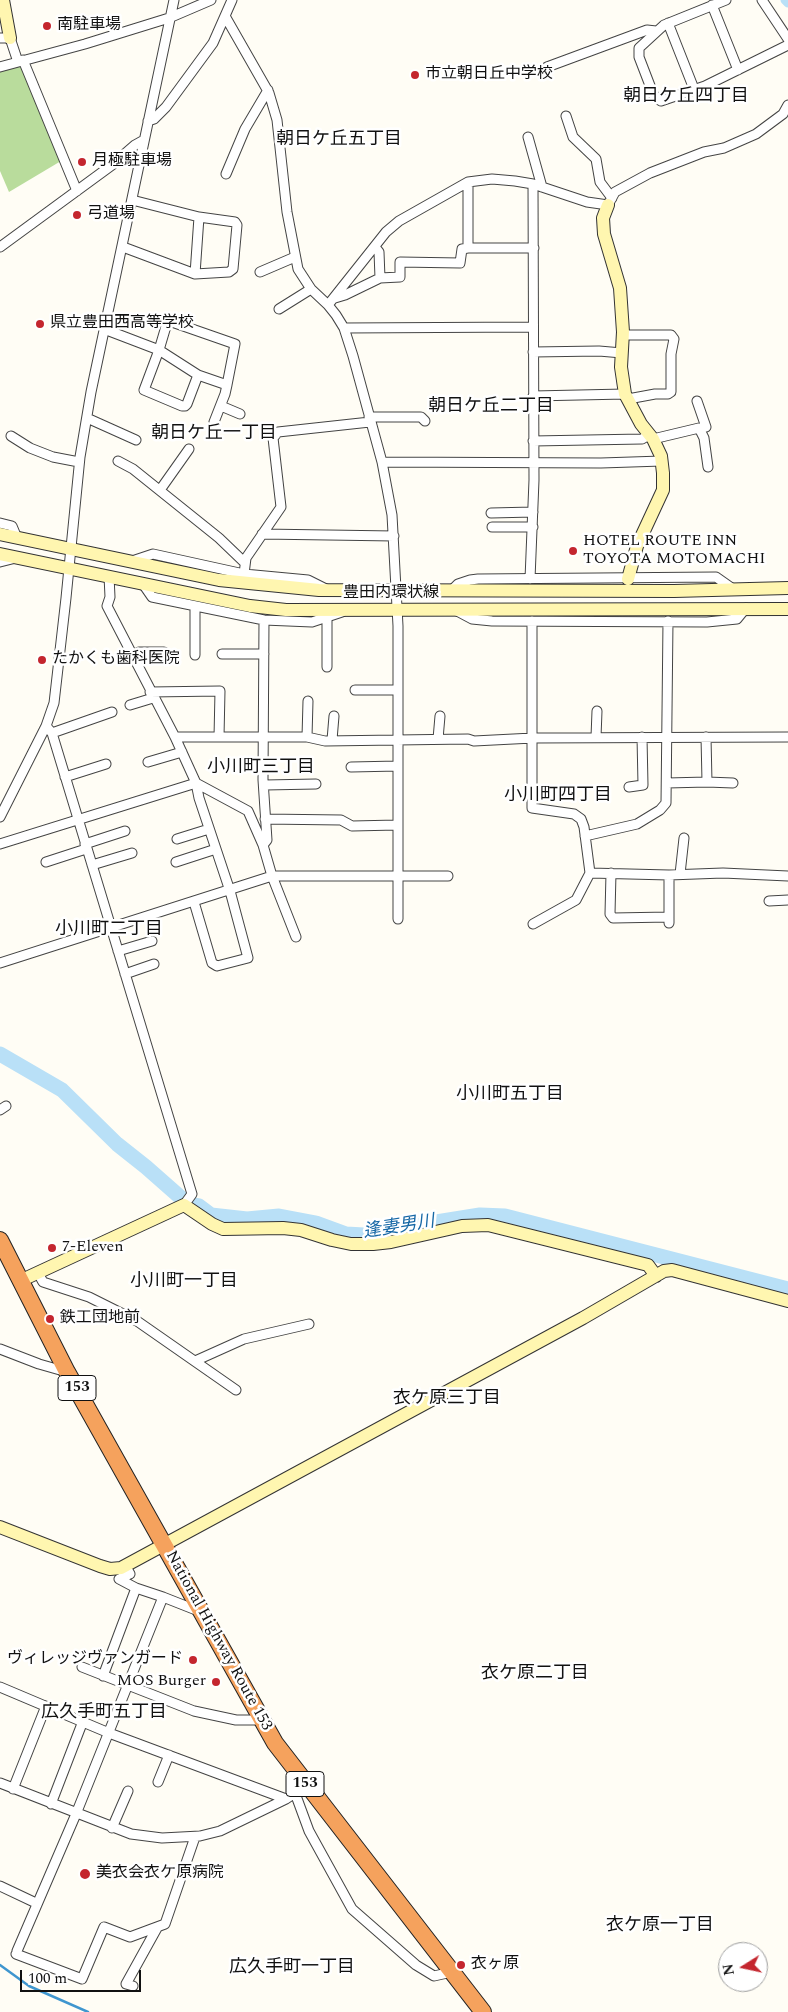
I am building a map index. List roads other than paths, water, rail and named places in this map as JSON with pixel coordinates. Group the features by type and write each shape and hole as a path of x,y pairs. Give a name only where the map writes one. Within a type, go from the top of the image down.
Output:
{"highway":[{"name":"National Highway Route 153","path":"0,1240 68,1372 165,1544 260,1720 285,1758 299,1787 483,2012"}],"street":[{"path":"4,0 5,38 21,61 77,191"},
{"path":"0,817 49,730 54,703 66,598 79,462 104,329 174,0"},
{"path":"0,67 85,44 169,18 211,0"},
{"path":"148,121 154,119 182,88 213,43 232,0"},
{"path":"726,0 668,23 656,31 639,48 639,57 654,96 661,101 694,90 788,45"},
{"path":"762,0 788,39"},
{"path":"712,5 738,70"},
{"path":"226,16 268,90 277,120 287,212 298,269 311,289 331,302 344,328 382,462 394,536 398,690 398,919"},
{"path":"668,23 694,90"},
{"path":"547,67 647,30 656,31"},
{"path":"226,174 245,129 268,90"},
{"path":"628,578 638,546 664,490 662,461 651,437 626,397 621,367 620,288 604,234 603,218 615,192 650,173 704,152 724,148 756,134 783,114 788,105"},
{"path":"566,116 573,137 596,160 600,182 610,201"},
{"path":"528,137 542,187"},
{"path":"0,247 144,140"},
{"path":"331,302 386,232 402,218 468,182 492,179 533,184 587,202 610,201"},
{"path":"468,182 468,248"},
{"path":"530,579 533,527 533,184"},
{"path":"123,246 195,274 231,271 237,228 234,222 199,218 132,200"},
{"path":"195,274 199,218"},
{"path":"375,247 379,252 380,278"},
{"path":"331,302 380,278 400,277 400,262 460,263 462,249 534,248"},
{"path":"260,272 296,257"},
{"path":"279,309 311,289"},
{"path":"198,375 188,404 185,406 146,391 144,388 169,321 235,344 227,385 214,422"},
{"path":"344,328 533,327"},
{"path":"104,329 159,350 198,375 227,385"},
{"path":"533,396 626,397 668,394 671,392 671,354 674,339 671,335 622,335"},
{"path":"533,352 599,351 622,353"},
{"path":"697,401 705,427 704,438 708,467"},
{"path":"221,406 240,414"},
{"path":"244,574 244,562 281,507 273,438 278,432 370,419 421,417 424,421"},
{"path":"87,418 136,440"},
{"path":"533,441 642,439 705,427"},
{"path":"11,436 30,448 53,457 79,462"},
{"path":"160,490 189,449"},
{"path":"118,461 133,469 160,490 219,538 244,562"},
{"path":"382,462 601,464 662,461"},
{"path":"490,513 533,512"},
{"path":"0,523 12,526 17,538"},
{"path":"492,527 533,527"},
{"name":"豊田内環状線","path":"0,534 219,580 328,590 788,588"},
{"path":"262,534 394,536"},
{"name":"豊田内環状線","path":"0,554 250,606 286,610 788,609"},
{"path":"132,561 153,554 244,574 308,580 328,590"},
{"path":"0,562 18,558"},
{"path":"109,576 110,597 107,606 175,737 196,783 199,798 230,891 248,958 217,966 212,963 194,902"},
{"path":"453,589 458,584 470,580 716,577 733,589"},
{"path":"576,590 592,579"},
{"path":"143,584 152,597 264,620 312,622 347,610"},
{"path":"195,606 195,655"},
{"path":"455,610 472,619 707,622 737,620 746,608"},
{"path":"585,621 597,615 602,609"},
{"path":"618,609 629,618 638,621"},
{"path":"327,618 327,667"},
{"path":"263,845 267,840 263,780 264,620"},
{"path":"532,621 532,808 574,814 581,819 590,873 576,900 533,924"},
{"path":"584,836 637,824 660,810 666,803 668,621"},
{"path":"133,656 139,652 164,652"},
{"path":"222,654 264,654"},
{"path":"355,690 398,690"},
{"path":"130,705 152,695 220,691 219,737"},
{"path":"307,737 308,701"},
{"path":"596,737 597,711"},
{"path":"49,730 112,712"},
{"path":"332,740 334,716"},
{"path":"438,739 440,716"},
{"path":"22,1280 184,1205 192,1194 49,730"},
{"path":"175,737 307,737 332,740 468,739 474,741 667,736 788,738"},
{"path":"629,787 644,785 642,737"},
{"path":"706,737 707,782"},
{"path":"148,762 182,752"},
{"path":"65,777 106,764"},
{"path":"351,767 398,766"},
{"path":"0,844 196,783 248,811 263,845 272,876 296,938"},
{"path":"667,783 733,783"},
{"path":"264,785 316,784"},
{"path":"265,819 341,820 352,826 398,826"},
{"path":"177,839 209,829"},
{"path":"46,862 125,832"},
{"path":"680,874 684,838"},
{"path":"176,862 216,849"},
{"path":"92,865 132,853"},
{"path":"590,873 669,875 723,873 788,876"},
{"path":"611,873 610,914 613,918 669,920 669,875"},
{"path":"0,963 272,876 448,876"},
{"path":"769,900 788,900"},
{"path":"118,951 152,940"},
{"path":"125,974 154,964"},
{"path":"184,1205 208,1222 222,1229 283,1228 301,1230 351,1244 391,1242 462,1226 488,1225 648,1265 656,1276"},
{"path":"0,1527 100,1566 115,1569 125,1566 583,1318 664,1271 672,1270 788,1301"},
{"path":"38,1273 43,1282 89,1297 137,1321 236,1390"},
{"path":"195,1361 244,1339 309,1324"},
{"path":"0,1348 40,1364 68,1372"},
{"path":"125,1566 130,1574 119,1579 136,1588 203,1613"},
{"path":"103,1676 136,1588"},
{"path":"163,1597 129,1686 76,1814 16,1952 82,1979 104,1927 130,1936 165,1924 196,1837"},
{"path":"82,1667 209,1715 236,1720 260,1720"},
{"path":"0,1687 109,1732 286,1799"},
{"path":"13,1789 46,1706"},
{"path":"51,1804 83,1721"},
{"path":"158,1782 169,1755"},
{"path":"0,1783 112,1828 146,1838 196,1837 220,1831 286,1799 299,1787 309,1831 352,1908 416,1965 434,1976 452,1972"},
{"path":"112,1828 128,1791"},
{"path":"0,1886 36,1903"},
{"path":"133,1986 126,1984 157,1928"}],"waterway":[{"path":"785,0 788,3"},
{"name":"逢妻男川","path":"0,1054 62,1090 117,1144 188,1204 199,1206 211,1215 247,1219 279,1216 316,1223 346,1234 364,1235 382,1234 430,1223 480,1215 505,1216 788,1289"},
{"path":"0,1965 29,1986 88,2012"}],"place":[{"name":"南駐車場","path":"47,26"},
{"name":"市立朝日丘中学校","path":"415,75"},
{"name":"月極駐車場","path":"82,162"},
{"name":"弓道場","path":"77,215"},
{"name":"県立豊田西高等学校","path":"40,324"},
{"name":"HOTEL ROUTE INN TOYOTA MOTOMACHI","path":"573,551"},
{"name":"たかくも歯科医院","path":"42,660"},
{"name":"7-Eleven","path":"52,1248"},
{"name":"鉄工団地前","path":"50,1319"},
{"name":"ヴィレッジヴァンガード","path":"193,1660"},
{"name":"MOS Burger","path":"216,1682"},
{"name":"美衣会衣ケ原病院","path":"85,1874"},
{"name":"衣ヶ原","path":"461,1965"}],"district":[{"name":"朝日ケ丘四丁目","path":"686,97"},
{"name":"朝日ケ丘五丁目","path":"339,140"},
{"name":"朝日ケ丘二丁目","path":"491,407"},
{"name":"朝日ケ丘一丁目","path":"214,434"},
{"name":"小川町三丁目","path":"261,768"},
{"name":"小川町四丁目","path":"558,796"},
{"name":"小川町二丁目","path":"109,930"},
{"name":"小川町五丁目","path":"510,1095"},
{"name":"小川町一丁目","path":"184,1282"},
{"name":"衣ケ原三丁目","path":"447,1399"},
{"name":"衣ケ原二丁目","path":"535,1674"},
{"name":"広久手町五丁目","path":"104,1713"},
{"name":"衣ケ原一丁目","path":"660,1926"},
{"name":"広久手町一丁目","path":"292,1968"}]}
